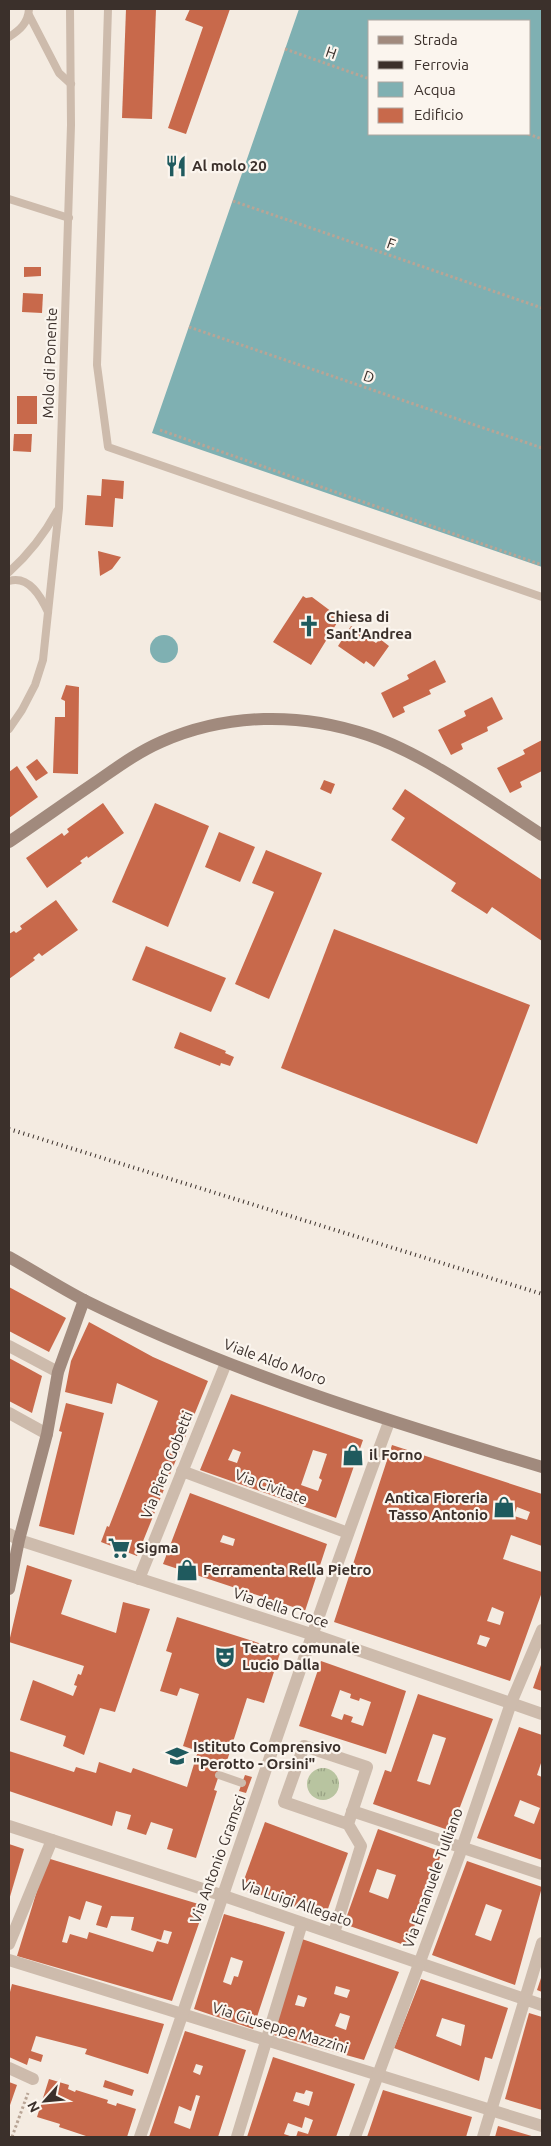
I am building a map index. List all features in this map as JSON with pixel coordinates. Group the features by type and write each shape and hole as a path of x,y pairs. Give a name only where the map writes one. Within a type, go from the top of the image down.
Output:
{"street":[{"path":"9,842 129,759 160,742 207,727 256,719 302,720 329,724 369,735 406,751 460,782 542,835"},
{"name":"Viale Aldo Moro","path":"9,1257 84,1300 226,1363 390,1422 542,1467"},
{"path":"9,1589 14,1537 47,1434 58,1372 84,1300"},
{"path":"9,1346 58,1372"},
{"name":"Via Piero Gobetti","path":"139,1579 226,1363"},
{"path":"9,1413 47,1434"},
{"name":"Via Antonio Gramsci","path":"140,2137 221,1895 250,1786 314,1635 348,1533 390,1422"},
{"name":"Via Civitate","path":"182,1471 348,1533"},
{"name":"Via della Croce","path":"14,1537 314,1635 542,1714"},
{"name":"Via Emanuele Tulliano","path":"355,2137 462,1848 511,1703 542,1630"},
{"path":"334,1933 361,1846 348,1824 284,1802 304,1746 367,1767 348,1824"},
{"path":"352,1811 542,1874"},
{"name":"Via Luigi Allegato","path":"9,1826 302,1922 542,2005"},
{"path":"9,1944 52,1840"},
{"path":"237,2137 302,1922"},
{"path":"483,2137 542,1943"},
{"name":"Via Giuseppe Mazzini","path":"9,1960 542,2126"},
{"path":"9,2068 33,2079"}],"lane":[{"name":"Molo di Ponente","path":"9,729 22,710 35,685 43,660 59,508 69,218 70,9"},
{"path":"108,9 97,365 108,447 542,597"},
{"path":"29,12 59,73 71,84"},
{"path":"9,37 22,29 29,12"},
{"path":"9,199 69,218"},
{"name":"Molo di Ponente","path":"9,572 25,557 44,534 59,508"},
{"path":"9,581 14,580 27,583 40,595 48,612"},
{"path":"219,1775 250,1786"}],"path":[{"name":"H","path":"285,49 368,78"},
{"name":"F","path":"233,201 542,308"},
{"name":"D","path":"189,327 542,448"},
{"path":"160,430 542,565"},
{"path":"12,2137 33,2079"}],"green space":[{"path":"323,1768 329,1769 334,1773 338,1778 338,1790 334,1795 329,1799 323,1800 317,1799 312,1795 308,1790 307,1784 308,1778 312,1773 317,1769"}],"water":[{"path":"299,9 542,9 542,567 152,433"},
{"path":"164,635 174,639 178,649 174,659 164,663 154,659 150,649 154,639"}],"building":[{"path":"126,9 156,9 152,119 122,118"},
{"path":"190,9 230,9 186,134 168,128 203,27 185,20"},
{"path":"24,267 41,267 41,276 24,277"},
{"path":"23,293 43,294 42,313 22,312"},
{"path":"17,396 37,396 37,424 17,424"},
{"path":"14,434 32,434 31,452 13,451"},
{"path":"102,479 124,481 123,499 115,498 113,527 85,525 87,495 101,496"},
{"path":"98,551 121,557 112,569 100,576"},
{"name":"Chiesa di Sant'Andrea","path":"303,596 306,598 312,597 340,618 311,665 273,642"},
{"path":"351,626 376,643 380,639 389,646 374,667 366,661 364,664 338,646"},
{"path":"435,660 446,682 429,690 431,694 403,707 405,712 393,718 381,693 409,679 407,675"},
{"path":"66,685 79,687 78,774 53,773 55,717 65,717 65,701 61,699"},
{"path":"492,697 503,719 487,727 488,731 461,744 463,749 451,755 438,730 466,716 464,711"},
{"path":"542,740 542,771 520,782 522,787 510,793 497,768 525,754 523,750"},
{"path":"37,759 48,773 36,781 26,767"},
{"path":"17,766 38,797 9,818 9,772"},
{"path":"324,780 335,784 331,794 320,789"},
{"path":"405,789 542,880 542,941 492,907 487,914 451,891 456,883 391,840 405,818 392,809"},
{"path":"103,803 124,833 88,858 87,856 80,861 82,863 47,888 26,858 62,833 64,836 69,832 67,829"},
{"path":"155,803 209,826 168,927 112,902"},
{"path":"219,832 255,847 240,882 205,867"},
{"path":"266,850 322,873 269,999 235,984 274,892 252,883"},
{"path":"56,900 78,930 42,956 39,953 33,958 35,960 9,979 9,934 14,931 16,933 22,929 20,926"},
{"path":"334,929 530,1005 477,1144 281,1068"},
{"path":"146,946 226,978 211,1012 132,980"},
{"path":"180,1032 226,1051 225,1053 234,1057 230,1066 221,1063 220,1066 174,1048"},
{"path":"9,1287 66,1318 49,1352 9,1331"},
{"path":"89,1322 153,1357 208,1381 137,1556 101,1542 107,1526 109,1527 158,1401 117,1383 112,1404 65,1392 71,1361"},
{"path":"9,1358 42,1376 32,1413 9,1401"},
{"path":"231,1394 363,1440 336,1518 200,1470","holes":["233,1449 241,1452 237,1463 228,1460","313,1450 327,1454 319,1478 322,1480 318,1491 301,1485"]},
{"path":"66,1403 104,1413 74,1535 39,1526 62,1432 59,1431"},
{"path":"392,1445 542,1494 542,1546 511,1535 503,1559 542,1572 542,1592 510,1681 334,1622","holes":["517,1507 530,1512 527,1520 514,1516","492,1607 504,1612 500,1625 487,1621","480,1635 490,1638 486,1647 477,1644"]},
{"path":"190,1493 327,1544 305,1611 163,1564","holes":["223,1535 235,1539 233,1546 220,1542"]},
{"path":"27,1565 72,1580 61,1614 116,1633 123,1602 150,1609 115,1712 100,1708 84,1755 63,1746 66,1736 20,1720 33,1680 73,1696 77,1686 74,1685 78,1674 81,1675 84,1666 9,1642"},
{"path":"177,1617 281,1650 264,1703 247,1698 226,1764 223,1763 214,1790 217,1791 196,1858 167,1849 173,1829 151,1822 146,1835 127,1829 131,1815 116,1811 112,1826 9,1791 9,1751 74,1772 76,1767 96,1773 99,1762 131,1773 133,1768 187,1787 198,1751 183,1746 199,1694 180,1688 177,1696 160,1691 172,1653 166,1651"},
{"path":"321,1661 406,1691 386,1754 299,1726","holes":["340,1690 351,1694 350,1698 359,1701 360,1698 371,1702 363,1726 351,1722 353,1717 344,1714 342,1720 331,1716"]},
{"path":"542,1662 542,1691 533,1688"},
{"path":"418,1694 493,1719 451,1831 373,1804 385,1770 391,1772","holes":["433,1734 446,1738 430,1785 417,1781"]},
{"path":"519,1727 542,1735 542,1760 537,1775 542,1777 542,1860 477,1838","holes":["520,1800 540,1808 534,1824 514,1816"]},
{"path":"245,1775 252,1777 246,1793 239,1791"},
{"path":"265,1822 348,1853 325,1917 241,1888"},
{"path":"378,1829 442,1852 407,1946 344,1924","holes":["377,1869 396,1875 388,1899 369,1892"]},
{"path":"9,1844 24,1849 9,1900"},
{"path":"47,1858 205,1906 172,2001 17,1956","holes":["86,1901 102,1906 96,1925 107,1928 111,1916 134,1917 131,1930 161,1940 164,1930 172,1932 168,1944 157,1941 153,1952 89,1932 87,1939 70,1934 67,1943 62,1942 69,1916 80,1920"]},
{"path":"467,1861 542,1887 515,1985 432,1955","holes":["486,1904 502,1910 491,1941 475,1935"]},
{"path":"224,1914 285,1932 253,2029 194,2009","holes":["231,1957 243,1961 238,1977 234,1976 231,1985 223,1982"]},
{"path":"299,1938 399,1972 364,2060 270,2034","holes":["336,1986 350,1990 347,1998 334,1994","298,1995 307,1998 304,2007 295,2005","340,2013 350,2016 346,2030 335,2026"]},
{"path":"542,1975 542,1992 537,1990"},
{"path":"421,1979 508,2008 492,2059 485,2057 479,2081 394,2048","holes":["442,2018 465,2025 461,2046 436,2036"]},
{"path":"12,1984 164,2024 148,2074 85,2054 87,2049 36,2036 31,2051 43,2055 41,2062 29,2058 27,2065 9,2057 9,1996"},
{"path":"529,2013 542,2017 542,2110 505,2099"},
{"path":"185,2031 246,2050 218,2137 149,2137","holes":["196,2064 203,2066 200,2075 193,2072","196,2095 200,2096 190,2129 174,2123 179,2106 191,2111"]},
{"path":"273,2057 355,2084 336,2137 296,2137 298,2131 308,2134 313,2120 305,2117 302,2128 288,2123 284,2134 293,2137 247,2137","holes":["306,2090 313,2092 309,2106 293,2101 296,2092 304,2094"]},
{"path":"49,2079 69,2085 68,2089 75,2092 76,2090 108,2100 107,2103 116,2106 117,2103 136,2109 127,2137 89,2137 59,2127 60,2124 37,2117"},
{"path":"105,2080 134,2090 132,2096 103,2087"},
{"path":"9,2082 17,2085 9,2108"},
{"path":"383,2090 472,2117 466,2137 367,2137"},
{"path":"498,2126 535,2137 495,2137"}],"railway":[{"path":"9,1129 542,1294"}],"place":[{"name":"Al molo 20","path":"176,166"},
{"name":"Chiesa di Sant'Andrea","path":"309,626"},
{"name":"il Forno","path":"353,1455"},
{"name":"Antica Fioreria Tasso Antonio","path":"504,1507"},
{"name":"Sigma","path":"119,1548"},
{"name":"Ferramenta Rella Pietro","path":"187,1570"},
{"name":"Teatro comunale Lucio Dalla","path":"225,1657"},
{"name":"Istituto Comprensivo \"Perotto - Orsini\"","path":"177,1756"}]}
